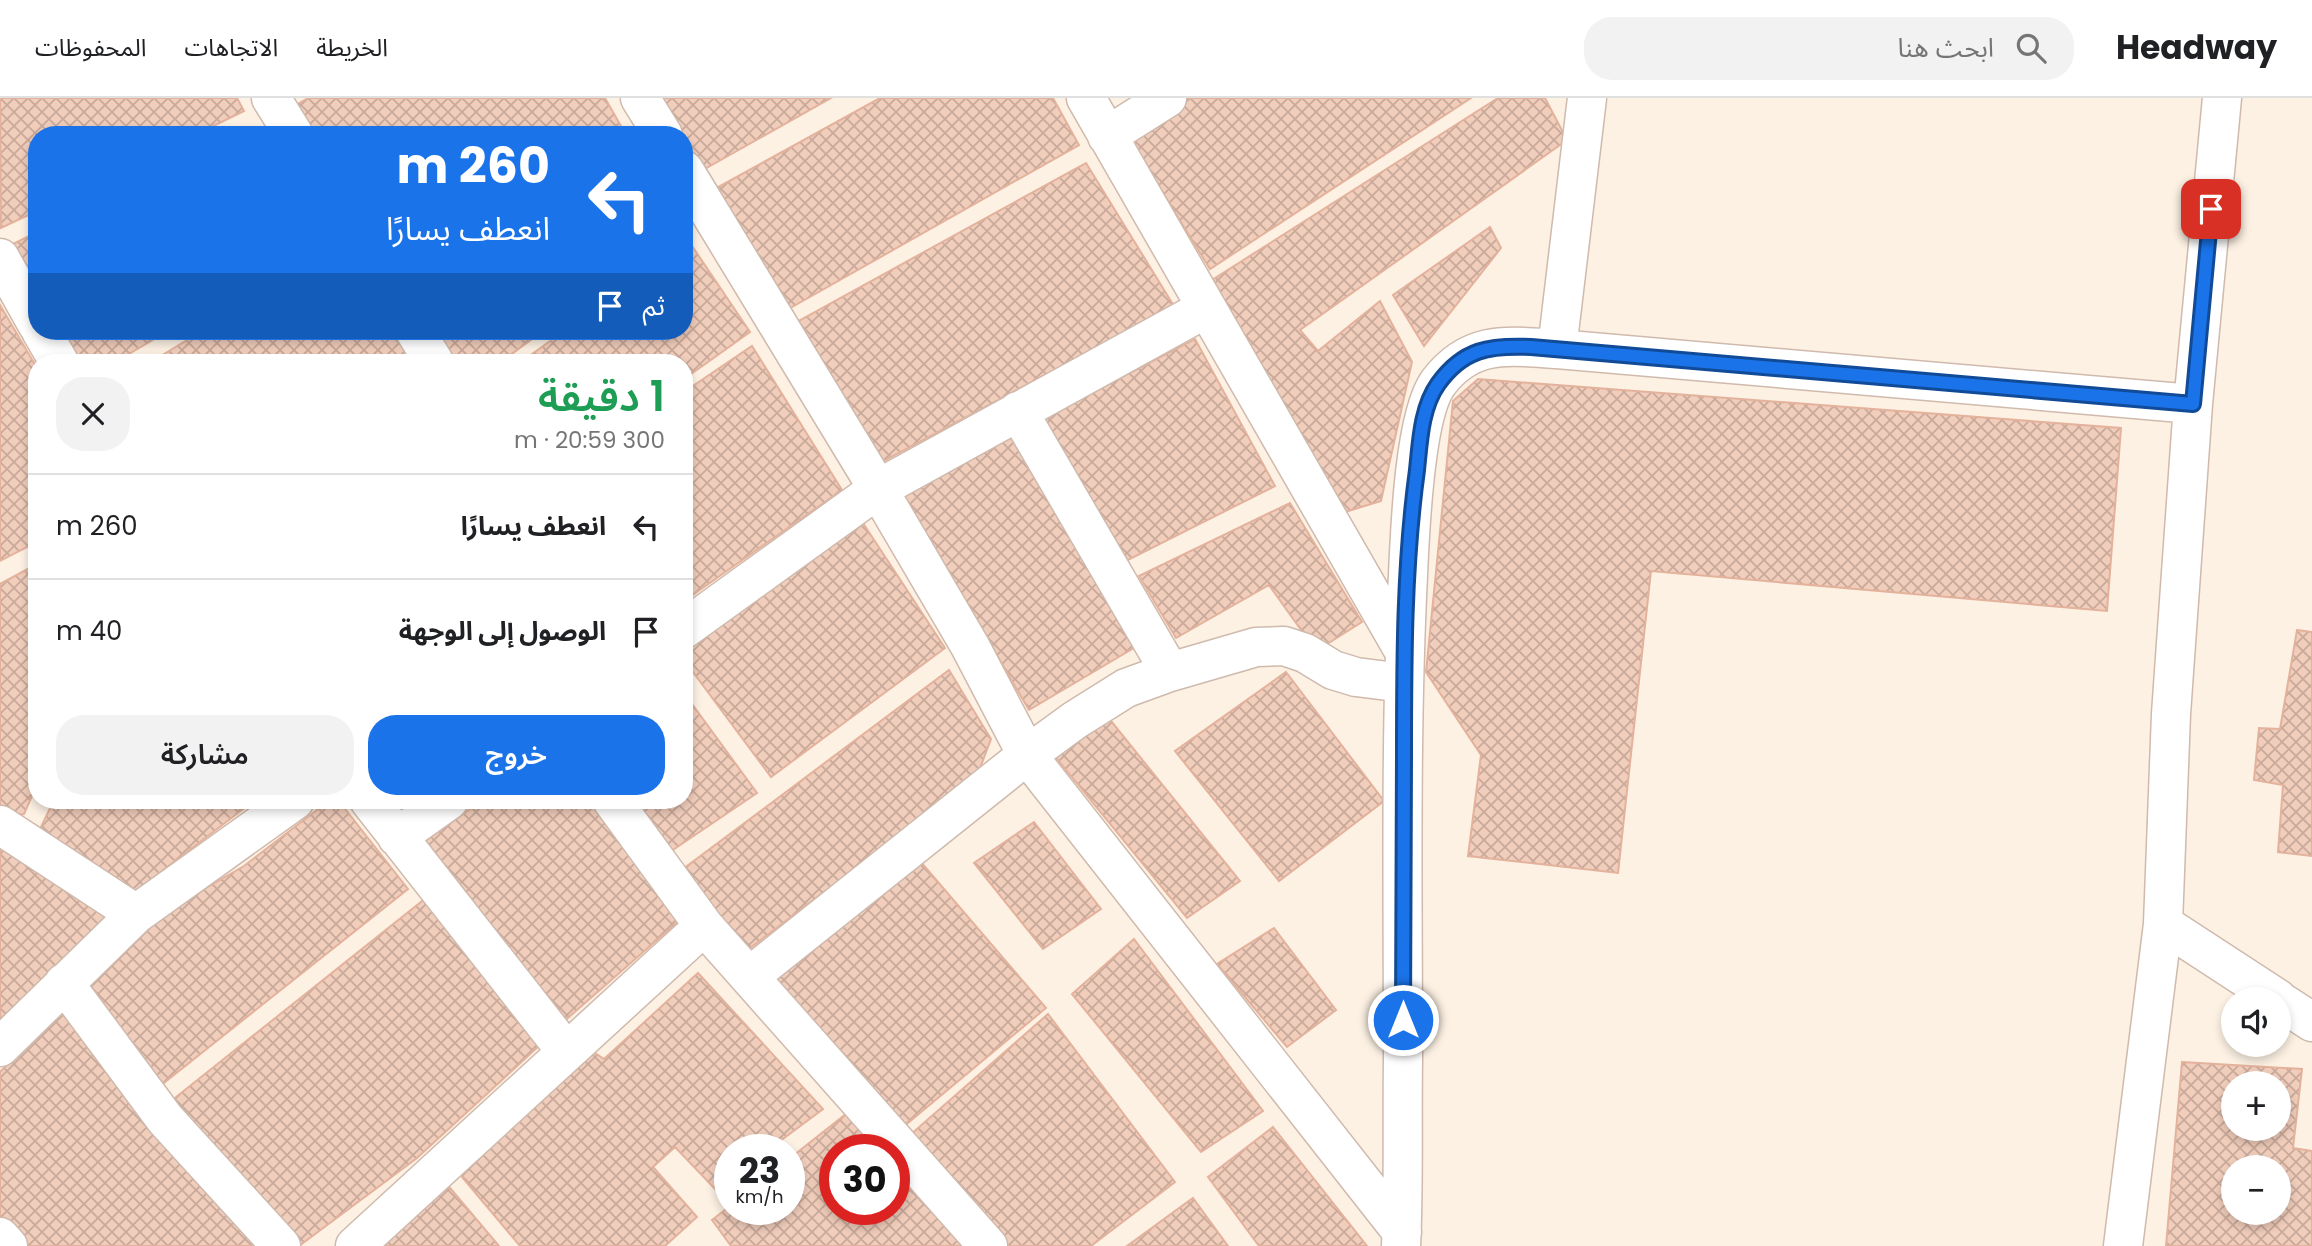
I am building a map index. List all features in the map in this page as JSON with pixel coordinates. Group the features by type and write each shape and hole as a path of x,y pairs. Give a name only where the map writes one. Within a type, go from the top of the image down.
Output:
{"street":[{"path":"271,98 288,126"},
{"path":"640,98 657,126"},
{"path":"1086,98 1404,667"},
{"path":"1107,136 1167,98"},
{"path":"1557,349 1587,98"},
{"path":"2123,1246 2163,924 2171,715 2193,404 2222,98"},
{"path":"693,185 970,646 1027,755 1401,1239"},
{"path":"0,258 28,308"},
{"path":"693,623 878,489 1205,309"},
{"path":"1401,1239 1404,667 1410,518 1423,420 1430,397 1438,383 1458,361 1481,349 1504,346 1557,349 2193,404"},
{"path":"1018,411 1170,671"},
{"path":"750,976 1027,755 1126,688 1170,671 1256,647 1284,646 1305,653 1332,670 1356,677 1404,667"},
{"path":"0,1046 136,914 282,809"},
{"path":"376,809 566,1052"},
{"path":"397,837 436,809"},
{"path":"619,809 704,926 988,1246"},
{"path":"0,825 136,914"},
{"path":"2163,924 2258,987"},
{"path":"355,1246 704,926"},
{"path":"64,983 165,1119 281,1246"},
{"path":"2291,1008 2312,1022"},
{"path":"0,1237 8,1246"}],"building":[{"path":"0,98 237,98 244,111 213,126 28,126 28,215 1,228"},
{"path":"308,98 605,98 621,126 309,126 296,105"},
{"path":"659,98 831,98 703,170 693,154 693,126 676,126"},
{"path":"880,98 1053,98 1079,145 785,311 713,190"},
{"path":"1186,98 1471,98 1210,269 1127,135"},
{"path":"1498,98 1545,98 1567,140 1300,330 1318,351 1380,301 1412,362 1381,501 1345,512 1212,280"},
{"path":"1086,163 1174,306 882,462 793,324"},
{"path":"1490,227 1501,248 1424,346 1393,295"},
{"path":"28,236 28,281 7,247"},
{"path":"693,247 750,332 693,373 693,354 532,354 552,340 693,340"},
{"path":"0,305 29,354 28,547 0,561"},
{"path":"1195,339 1275,486 1122,563 1039,420"},
{"path":"66,340 153,340 129,354 75,354"},
{"path":"187,340 400,340 409,354 164,354"},
{"path":"440,340 531,340 512,354 448,354"},
{"path":"752,346 842,490 693,595 693,386"},
{"path":"1478,379 2121,428 2107,611 1651,571 1618,873 1468,856 1481,755 1426,672 1453,401"},
{"path":"1009,434 1139,645 1029,710 902,493"},
{"path":"1290,503 1362,622 1316,651 1269,585 1176,638 1139,576"},
{"path":"859,517 945,648 771,777 693,672 693,639"},
{"path":"28,569 28,805 24,814 7,815 0,812 0,584"},
{"path":"2297,630 2312,632 2312,856 2278,852 2283,785 2254,780 2259,728 2280,729"},
{"path":"949,670 991,739 977,776 741,955 679,872"},
{"path":"1286,672 1384,801 1279,881 1175,751"},
{"path":"693,705 757,793 667,854 634,809 693,809"},
{"path":"1107,716 1240,881 1187,918 1053,754"},
{"path":"50,809 243,809 128,897 40,829"},
{"path":"318,809 345,809 408,889 160,1086 84,989 149,921 244,866"},
{"path":"470,809 601,809 682,918 561,1024 418,846"},
{"path":"1034,822 1101,909 1043,949 974,863"},
{"path":"0,839 116,916 0,1019"},
{"path":"920,861 1046,1008 903,1127 768,980"},
{"path":"426,898 540,1045 417,1158 299,1246 166,1105"},
{"path":"1274,928 1336,1010 1287,1047 1217,964"},
{"path":"1134,939 1263,1111 1201,1152 1072,994"},
{"path":"698,973 823,1109 789,1134 714,1134 714,1188 675,1147 653,1167 697,1217 665,1246 520,1246 457,1171 589,1049 604,1059"},
{"path":"61,1010 256,1246 25,1246 0,1220 0,1072"},
{"path":"1048,1014 1175,1182 1091,1246 1001,1246 910,1135"},
{"path":"2182,1062 2302,1069 2293,1148 2312,1151 2312,1246 2166,1246"},
{"path":"851,1110 870,1134 821,1134"},
{"path":"1273,1127 1367,1246 1259,1246 1208,1177"},
{"path":"819,1135 819,1225 910,1225 910,1183 962,1246 731,1246 716,1225 805,1225 805,1146"},
{"path":"445,1182 499,1246 376,1246"},
{"path":"1193,1198 1228,1246 1127,1246"}],"route":[{"path":"1403,1020 1404,651 1410,518 1423,420 1430,397 1438,383 1458,361 1481,349 1531,347 2193,404 2211,209"}]}
